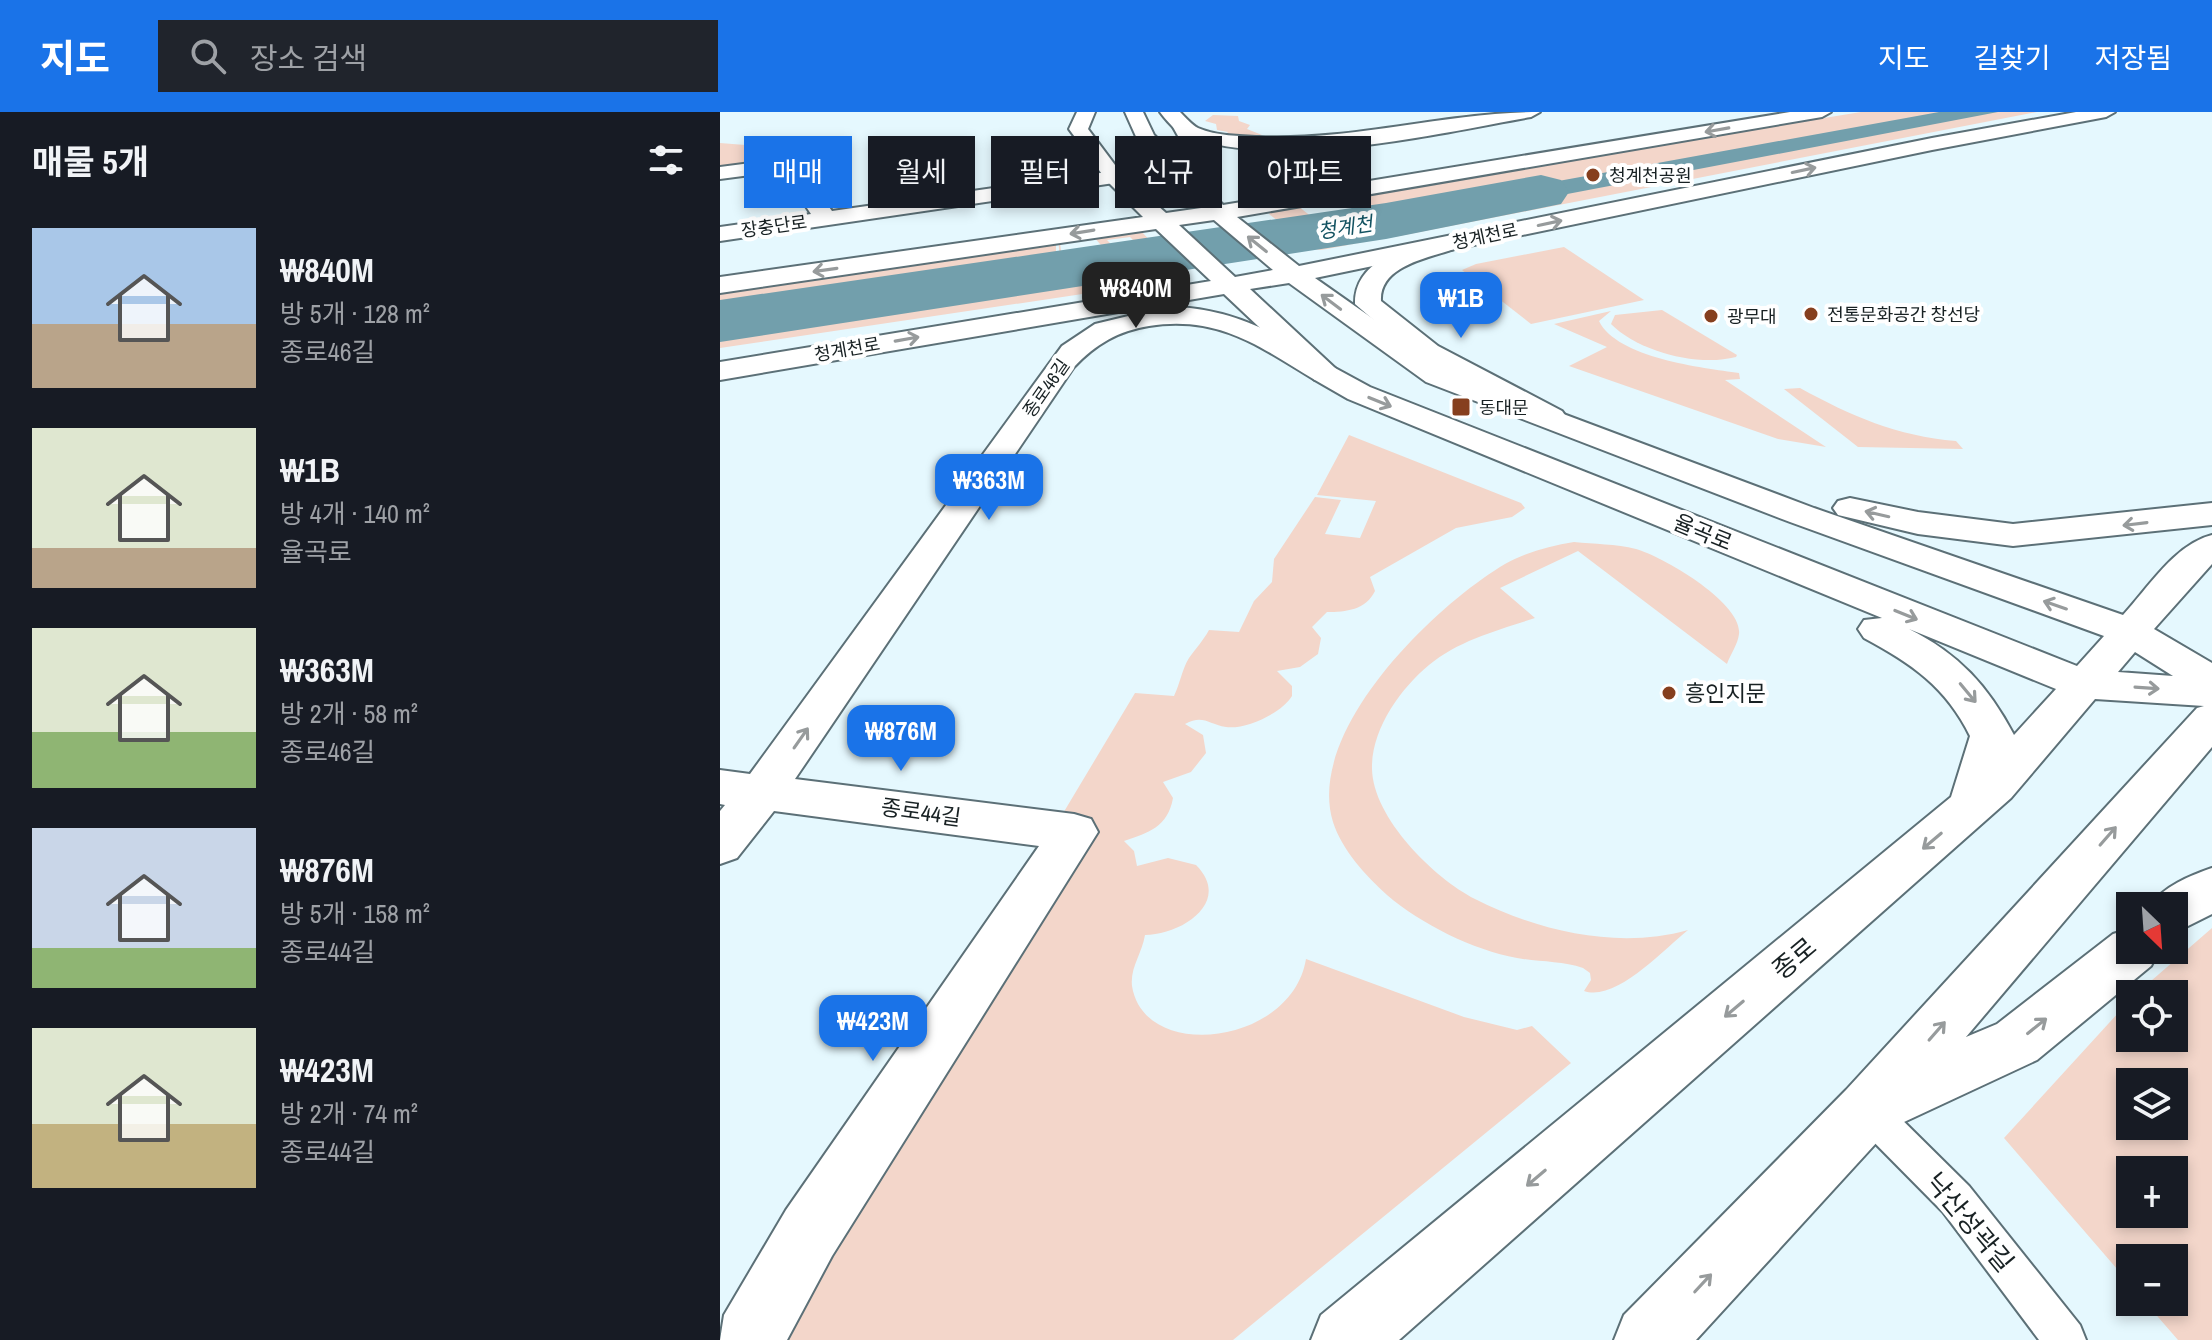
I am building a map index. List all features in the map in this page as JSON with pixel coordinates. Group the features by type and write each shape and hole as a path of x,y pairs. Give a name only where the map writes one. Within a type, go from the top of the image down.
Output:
{"main road":[{"path":"1134,112 1134,122 1142,136"},
{"path":"1170,116 1194,132 1231,141 1320,144 1531,112"},
{"path":"1371,189 1822,112"},
{"name":"청계천로","path":"720,371 1105,304 1231,286 1917,147 2106,112"},
{"path":"1056,115 1082,120 1114,177 1231,286"},
{"path":"720,173 788,164 825,218"},
{"name":"장충단로","path":"720,234 1114,177"},
{"path":"1214,208 1394,352 1436,376 1578,432 2129,631 2212,681"},
{"path":"720,285 1253,208"},
{"path":"1432,247 1383,269 1368,286 1368,304 1428,352 1578,432"},
{"name":"율곡로","path":"1231,286 1325,374 1359,393 2083,684 2212,692"},
{"path":"1105,304 1134,304 1172,312"},
{"name":"종로46길","path":"720,845 742,789 1084,338 1095,332 1172,312 1219,318 1325,374"},
{"path":"1649,458 1918,523 2013,535 2070,532 2212,514"},
{"path":"1582,482 1914,647 1949,671 1976,701 1992,736 1971,808"},
{"name":"종로","path":"1346,1340 1995,786 2192,561 2212,546"},
{"path":"1869,600 1915,556"},
{"path":"1649,1340 1867,1110 2212,718"},
{"path":"720,812 742,789"},
{"name":"종로44길","path":"742,789 1074,832 809,1233 749,1340"},
{"path":"2188,903 2212,888"},
{"path":"1867,1110 2017,1042 2116,963"}],"lane":[{"path":"1170,116 1183,136"},
{"name":"낙산성곽길","path":"1867,1110 1956,1199 2065,1340"}],"shaded area":[{"name":"청계천공원","path":"1861,112 2037,112 1394,237 1376,216 1360,208 1371,208 1371,192"},
{"path":"1213,115 1238,116 1239,121 1250,125 1247,129 1262,135 1225,135 1228,132 1217,130 1216,124 1205,121"},
{"path":"720,143 744,145 744,167 720,170"},
{"name":"청계천공원","path":"1301,208 1347,245 1381,239 1321,250 1313,249 1269,214 1272,210"},
{"path":"1132,229 1141,231 1182,275 1135,285 1093,236 1060,240 1066,265 1087,287 1095,292 1126,287 1095,293 1087,288 1089,293 720,348 720,326 1064,272 1083,287 1062,261 1059,240","holes":["1130,237 1162,269 1161,270 1140,274 1107,240"]},
{"path":"1056,241 1056,256 720,308 720,289"},
{"path":"1564,247 1644,300 1531,324 1462,270 1476,264"},
{"path":"1662,310 1736,357 1704,360 1670,355 1637,342 1611,324 1615,315"},
{"path":"1611,311 1599,321 1609,334 1623,344 1662,359 1739,373 1740,379 1725,380 1826,447 1778,439 1569,366 1607,347 1554,324"},
{"path":"1800,388 1875,423 1914,435 1956,441 1963,449 1858,447 1784,389"},
{"path":"1349,435 1521,503 1525,508 1512,517 1456,528 1370,577 1375,591 1361,606 1327,612 1312,627 1321,638 1318,654 1300,667 1277,671 1292,686 1292,696 1272,714 1243,726 1226,727 1201,720 1185,724 1203,735 1206,753 1191,772 1163,782 1173,798 1162,822 1149,832 1124,841 1134,851 1137,866 1168,858 1196,865 1206,879 1209,892 1206,903 1187,923 1159,934 1145,935 1132,986 1142,1010 1162,1026 1189,1034 1218,1034 1248,1026 1275,1010 1295,988 1306,959 1464,1017 1517,1030 1532,1026 1571,1063 1233,1340 768,1340 1053,830 1135,693 1174,696 1187,662 1209,630 1239,632 1254,601 1272,582 1274,559 1315,497 1341,500 1325,534 1360,538 1376,501 1317,495"},
{"path":"1574,542 1636,549 1699,582 1715,595 1737,622 1739,634 1727,664 1578,551 1500,588 1535,618 1466,642 1441,656 1418,675 1398,698 1382,725 1376,740 1372,769 1375,788 1383,807 1408,844 1442,877 1475,899 1525,920 1579,934 1634,938 1688,930 1639,972 1610,989 1597,992 1584,991 1591,980 1590,973 1583,968 1517,958 1483,949 1448,934 1401,906 1371,880 1342,843 1333,822 1329,787 1338,749 1356,711 1412,640 1444,609 1505,564 1538,550"},
{"path":"2212,928 2212,1340 2178,1340 2157,1316 2188,1316 2188,1244 2116,1244 2116,1268 2004,1138 2116,1015 2116,1052 2188,1052 2188,980 2152,980 2171,964 2188,964 2188,949"}],"water":[{"name":"청계천","path":"1939,112 1998,112 1390,227 1376,214"},
{"path":"1056,256 1064,272 720,326 720,308"}],"waterway":[{"name":"청계천","path":"720,321 1386,221 1541,192"}],"place":[{"name":"청계천공원","path":"1593,175"},
{"name":"전통문화공간 창선당","path":"1811,314"},
{"name":"광무대","path":"1711,316"},
{"name":"동대문","path":"1461,407"},
{"name":"흥인지문","path":"1669,693"}]}
